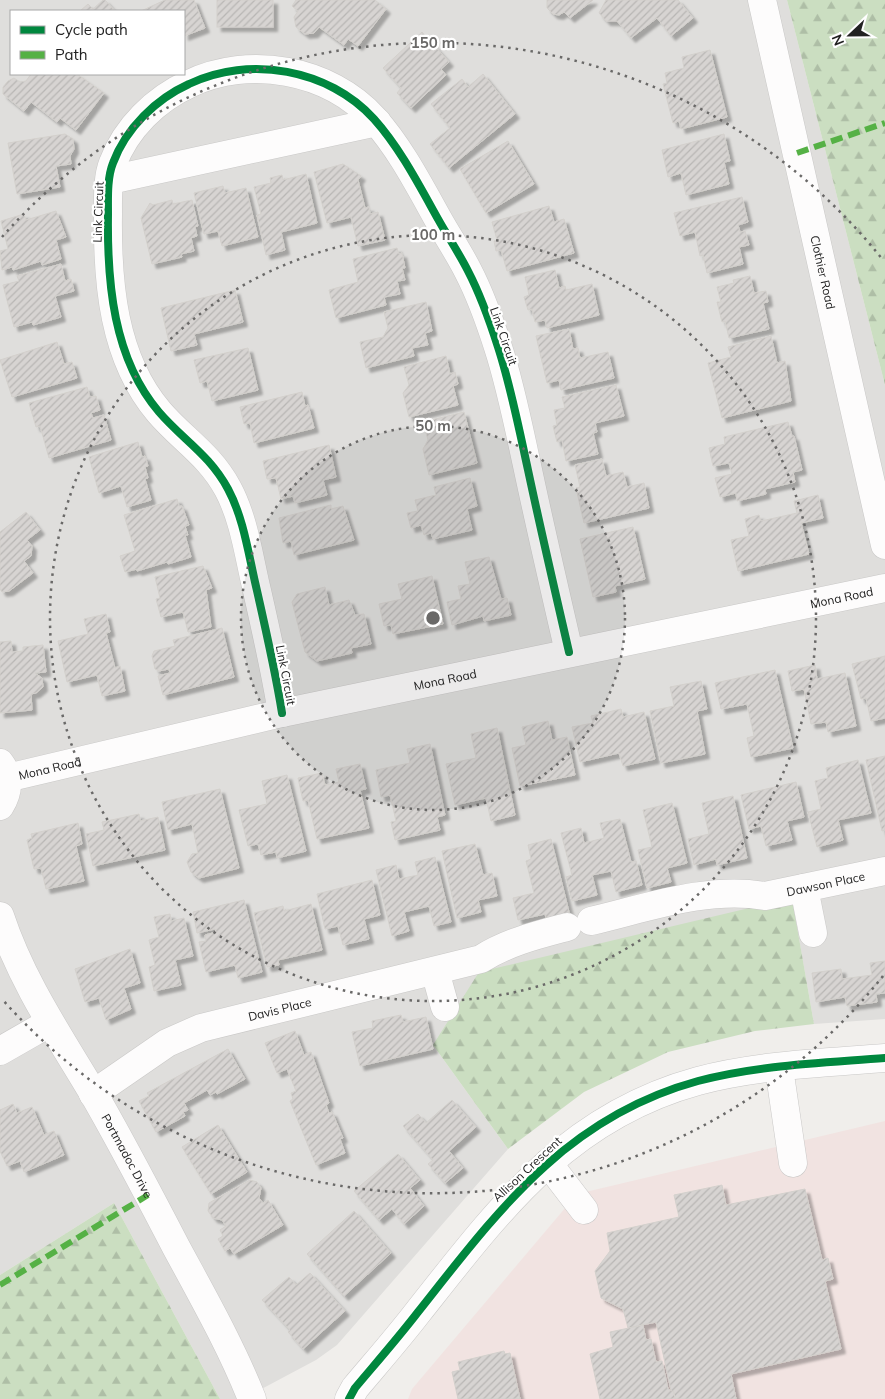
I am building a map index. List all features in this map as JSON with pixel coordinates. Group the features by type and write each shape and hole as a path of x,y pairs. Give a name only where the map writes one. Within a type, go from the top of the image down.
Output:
{"street":[{"name":"Clothier Road","path":"762,0 885,545"},
{"name":"Link Circuit","path":"282,713 238,509 216,470 196,446 163,416 150,401 125,355 116,318 108,251 110,180 112,166 121,146 142,117 157,103 180,88 222,72 248,69 274,70 300,75 339,91 358,104 376,122 408,166 469,272 498,347 570,652"},
{"name":"Link Circuit","path":"110,180 376,122"},
{"name":"Mona Road","path":"4,770 885,588"},
{"path":"0,806 7,788 4,770"},
{"name":"Dawson Place","path":"579,924 712,894 746,893 765,896 885,871"},
{"path":"804,888 813,933"},
{"name":"Portmadoc Drive","path":"0,916 8,940 49,1022 93,1094 236,1359 252,1399"},
{"name":"Davis Place","path":"93,1094 167,1043 201,1028 481,960 497,949 526,937 579,924"},
{"path":"435,971 445,1007"},
{"path":"0,1052 49,1022"},
{"name":"Allison Crescent","path":"350,1399 355,1388 500,1210 574,1140 603,1121 669,1091 736,1073 885,1058"},
{"path":"779,1068 793,1163"},
{"path":"548,1163 584,1210"}],"shaded area":[{"path":"0,0 787,0 885,385 885,1019 814,1024 792,899 433,1045 508,1149 337,1345 316,1360 243,1399 220,1399 114,1203 0,1275"},
{"path":"885,1121 885,1399 408,1399 412,1389 577,1194"}],"green space":[{"path":"787,0 885,0 885,385"},
{"path":"792,898 814,1024 755,1031 668,1052 584,1092 508,1149 433,1045 479,972"},
{"path":"114,1203 220,1399 0,1399 0,1275"}],"building":[{"path":"105,0 114,10 81,10 88,4 93,9"},
{"path":"165,0 194,0 205,28 185,36 185,10 143,10"},
{"path":"217,0 273,0 273,27 217,27"},
{"path":"296,0 375,0 386,9 358,46 348,39 344,45 319,27 314,33 305,34 296,27 294,17 298,11 292,6"},
{"path":"547,0 593,0 570,18 564,12 559,15 553,14 547,8"},
{"path":"606,0 678,0 693,18 671,36 657,18 631,38 617,21 606,21 599,13"},
{"path":"422,32 449,62 441,69 446,75 411,108 397,93 401,88 383,68"},
{"path":"710,50 727,117 681,129 679,121 673,123 663,84 667,83 665,73 684,68 682,57"},
{"path":"483,74 515,114 449,168 430,144 450,128 431,104 462,79 468,87"},
{"path":"30,75 78,75 104,93 76,130 60,118 57,122 31,102 24,111 3,94 3,87 8,81 14,78 20,82 26,81"},
{"path":"65,134 73,139 74,149 70,156 71,164 56,166 60,187 17,194 8,143"},
{"path":"724,134 730,161 724,162 729,184 686,195 681,173 668,177 662,150"},
{"path":"508,141 534,184 486,213 460,169"},
{"path":"343,164 361,176 358,180 365,208 369,207 370,214 378,212 385,240 358,246 351,217 327,223 314,172"},
{"path":"306,174 317,223 281,232 285,250 266,255 257,215 261,214 254,187 271,183 270,178 282,175 283,180"},
{"path":"223,186 225,193 246,188 258,237 222,246 218,231 204,234 194,193"},
{"path":"742,197 748,222 738,225 740,232 745,231 749,245 739,247 743,264 707,273 703,255 700,256 695,232 680,236 674,213"},
{"path":"172,200 173,204 192,200 198,226 195,227 197,236 191,238 194,251 181,254 182,257 152,264 141,218 150,203 153,205"},
{"path":"549,206 554,222 564,219 574,253 507,271 501,250 496,251 494,241 497,240 492,222"},
{"path":"56,211 66,237 56,240 61,259 42,265 41,261 13,270 12,267 2,270 0,251 8,249 1,221 24,214 26,220"},
{"path":"397,248 399,254 402,253 405,268 402,268 405,280 397,281 400,294 384,297 386,305 336,318 329,290 358,282 353,259"},
{"path":"61,264 65,281 71,279 74,291 55,296 61,317 33,325 32,322 14,327 3,285 19,281 17,276"},
{"path":"555,270 559,288 565,286 566,290 592,284 599,315 547,328 545,320 535,322 532,309 528,310 524,297 529,295 525,277"},
{"path":"750,276 754,293 766,291 768,302 763,303 769,329 729,338 725,321 722,322 717,302 721,302 717,287 734,283 733,280"},
{"path":"235,290 243,322 194,334 197,345 171,351 161,308"},
{"path":"426,302 432,331 425,333 428,345 412,348 414,356 366,368 360,342 383,337 388,328 384,312"},
{"path":"569,329 573,349 578,348 580,358 608,352 614,378 561,390 559,380 547,383 536,336"},
{"path":"771,336 777,363 785,361 791,401 722,418 708,363 731,357 728,347"},
{"path":"57,342 64,364 72,362 77,378 12,397 0,360"},
{"path":"248,348 258,390 212,401 207,381 200,383 194,360"},
{"path":"446,356 450,374 455,372 458,384 453,386 458,405 409,417 403,393 409,385 404,367"},
{"path":"616,385 624,416 595,423 597,432 593,433 598,454 566,461 562,440 557,442 553,426 557,425 554,410 565,408 562,397"},
{"path":"87,387 90,397 96,396 100,410 91,413 93,418 104,415 111,440 49,458 40,426 36,427 29,403"},
{"path":"302,392 305,406 308,405 314,428 254,443 250,423 244,424 240,407"},
{"path":"464,412 477,463 429,475 423,449 428,440 423,422"},
{"path":"788,422 792,436 794,436 802,470 793,472 795,482 765,489 766,494 737,501 736,493 720,497 715,478 732,474 729,463 713,466 709,448 725,444 724,437"},
{"path":"138,442 142,457 145,456 148,466 145,467 148,478 145,479 151,500 127,507 121,486 99,493 89,457"},
{"path":"329,445 336,477 323,480 327,495 295,503 293,496 281,499 276,478 267,479 263,461"},
{"path":"602,459 606,476 623,472 627,487 644,483 649,508 584,523 576,488 580,487 575,465"},
{"path":"470,478 477,506 467,509 472,530 433,539 431,533 424,535 421,525 411,528 407,513 418,511 415,500 436,495 434,487"},
{"path":"818,495 823,518 801,523 809,554 738,571 731,540 749,536 745,519 759,515 761,521 797,513 794,501"},
{"path":"177,499 179,506 182,506 189,525 185,526 188,535 185,535 191,557 168,564 167,562 137,571 137,569 125,572 120,556 135,551 124,515"},
{"path":"331,505 331,509 343,506 354,540 294,555 291,541 283,543 279,518"},
{"path":"26,512 40,530 27,540 32,546 31,556 24,561 33,573 9,591 2,592 0,589 0,532"},
{"path":"633,527 645,579 615,586 616,592 593,597 580,539"},
{"path":"489,557 501,599 507,598 511,615 484,621 483,616 452,625 447,602 461,599 458,586 470,584 465,562"},
{"path":"203,566 212,588 206,590 211,627 188,632 183,612 161,617 156,599 160,598 155,577"},
{"path":"432,576 443,624 393,634 391,625 384,626 379,604 402,599 398,584"},
{"path":"325,587 329,605 349,600 355,615 364,614 371,644 351,648 352,653 317,661 305,652 292,602 297,594"},
{"path":"106,614 110,632 106,633 115,668 120,666 125,691 102,696 97,675 67,682 58,641 88,634 84,619"},
{"path":"222,628 234,677 163,695 158,676 170,673 169,669 159,671 155,669 152,656 154,651 175,646 173,640"},
{"path":"11,641 12,652 23,651 23,647 43,645 46,672 35,673 42,678 43,687 36,693 31,694 32,710 0,713 0,642"},
{"path":"885,656 885,718 871,721 866,698 861,699 852,664"},
{"path":"815,665 817,679 845,673 856,726 828,732 826,722 811,724 804,689 792,691 788,671"},
{"path":"775,670 793,748 751,757 747,738 754,736 747,704 721,709 715,683"},
{"path":"701,681 707,709 697,711 705,754 661,763 650,711 674,706 670,687"},
{"path":"621,709 623,717 644,712 655,759 623,766 619,753 580,762 572,727 593,723 591,716"},
{"path":"548,721 552,740 567,737 575,775 520,786 512,748 526,745 522,727"},
{"path":"497,728 515,815 491,821 486,798 455,805 446,764 476,758 471,734"},
{"path":"430,744 445,815 437,817 440,830 395,840 391,822 396,821 390,795 381,797 376,770 410,763 407,749"},
{"path":"885,756 885,830 882,831 866,760"},
{"path":"858,760 871,813 838,820 843,840 817,847 808,812 821,809 815,781 828,778 826,768"},
{"path":"360,764 366,789 360,790 369,828 317,839 308,800 303,801 298,778 322,773 325,785 339,782 336,769"},
{"path":"287,775 306,851 277,858 276,852 261,855 258,844 248,846 239,810 267,804 262,781"},
{"path":"796,782 804,817 787,821 792,840 766,846 761,826 749,829 741,795"},
{"path":"220,789 239,868 199,878 191,872 187,862 192,854 198,853 192,824 168,830 162,802"},
{"path":"733,796 747,858 717,865 716,859 694,865 688,839 709,834 702,803"},
{"path":"672,803 687,863 667,868 671,882 647,888 638,850 652,847 643,810"},
{"path":"139,814 140,821 158,817 165,850 93,866 86,834 104,830 102,822"},
{"path":"620,819 631,862 636,861 642,885 616,892 611,871 592,875 597,895 572,901 566,877 572,875 561,833 581,828 584,843 604,838 600,823"},
{"path":"78,823 82,844 76,846 84,881 46,889 41,868 34,869 27,840 32,838 31,834"},
{"path":"551,839 570,916 547,921 545,914 518,920 513,898 534,893 526,861 531,859 528,845"},
{"path":"475,844 483,875 492,873 497,896 478,900 481,912 457,918 442,851"},
{"path":"435,857 451,922 434,926 429,906 404,912 409,931 392,936 376,870 396,865 399,879 418,875 415,862"},
{"path":"372,880 380,915 364,919 369,939 343,945 338,926 325,929 317,894"},
{"path":"244,900 262,972 238,978 235,965 206,972 199,942 206,941 205,935 216,932 215,929 197,933 193,912"},
{"path":"311,904 322,950 278,960 279,965 267,967 254,913 283,906 284,911"},
{"path":"170,914 171,921 184,918 193,956 175,960 181,985 154,991 149,967 155,965 149,940 159,937 154,917"},
{"path":"130,949 140,983 124,988 131,1009 106,1020 99,998 85,1002 75,969"},
{"path":"885,961 885,993 876,994 877,1002 847,1006 845,997 816,1002 812,973 841,969 842,979 872,975 870,963"},
{"path":"401,1015 403,1022 426,1017 433,1049 360,1066 352,1032 373,1028 372,1021"},
{"path":"295,1031 304,1055 311,1052 329,1103 326,1105 329,1113 332,1112 343,1138 340,1139 345,1153 316,1165 290,1101 293,1099 291,1093 296,1091 287,1069 277,1073 265,1043"},
{"path":"228,1049 245,1079 217,1094 216,1092 210,1095 207,1090 184,1103 188,1110 183,1112 185,1116 156,1132 139,1101 149,1096 147,1093"},
{"path":"452,1100 476,1127 449,1151 463,1168 445,1183 428,1164 433,1160 403,1126 418,1114 426,1123"},
{"path":"13,1104 17,1113 32,1107 44,1135 54,1131 64,1155 24,1172 20,1161 7,1166 0,1151 0,1110"},
{"path":"218,1125 247,1172 211,1194 182,1147"},
{"path":"398,1154 420,1180 410,1188 424,1206 404,1224 392,1209 379,1220 354,1191"},
{"path":"250,1180 257,1182 261,1188 259,1198 263,1203 268,1200 283,1225 234,1254 230,1248 225,1251 218,1239 223,1236 220,1230 226,1226 222,1220 213,1218 208,1211 209,1203"},
{"path":"722,1185 726,1205 805,1189 822,1260 828,1258 833,1279 825,1281 841,1349 731,1374 736,1399 673,1399 656,1322 628,1328 623,1309 601,1298 595,1271 610,1251 607,1233 679,1217 674,1195"},
{"path":"354,1211 391,1253 344,1296 307,1254"},
{"path":"310,1273 345,1311 303,1349 288,1332 290,1330 262,1300 289,1277 296,1285"},
{"path":"643,1325 646,1340 651,1339 656,1362 662,1361 668,1389 674,1392 675,1399 600,1399 590,1354 613,1347 610,1332"},
{"path":"504,1351 505,1354 510,1353 520,1399 458,1399 452,1372 460,1370 458,1362"}],"marked path":[{"path":"797,153 885,123"},
{"path":"0,1285 148,1195"}],"cycle path":[{"path":"282,713 270,648 247,546 233,500 213,466 159,412 131,368 122,344 116,318 109,266 108,188 111,169 119,150 134,127 154,106 177,90 212,75 237,70 262,69 312,78 335,88 356,102 374,119 409,167 468,271 481,299 495,338 507,377 569,652"},
{"path":"349,1399 355,1388 507,1204 538,1172 572,1143 610,1118 651,1097 698,1081 744,1071 791,1065 885,1058"}]}
